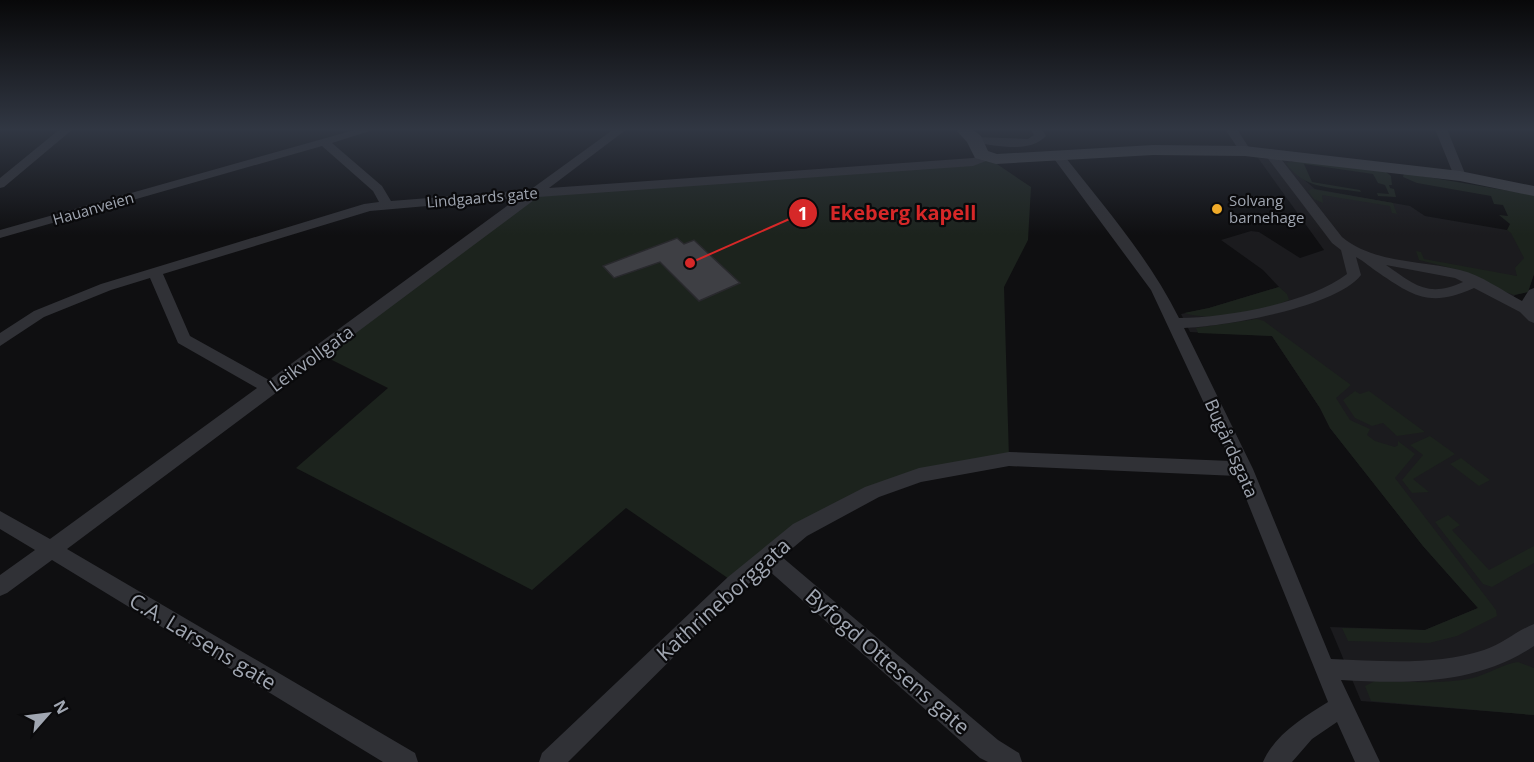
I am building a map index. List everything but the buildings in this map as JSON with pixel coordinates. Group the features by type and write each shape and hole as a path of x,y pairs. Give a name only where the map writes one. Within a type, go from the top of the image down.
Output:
{"main road":[{"path":"1365,165 1460,176 1534,191"}],"street":[{"path":"0,184 24,165"},
{"name":"Hauanveien","path":"0,234 245,165"},
{"path":"350,165 378,189 387,205"},
{"name":"Leikvollgata","path":"0,587 574,165"},
{"name":"Lindgaards gate","path":"0,341 18,326 64,302 350,212 387,205 937,165"},
{"name":"Bugårdsgata","path":"1064,165 1158,290 1244,469 1340,707 1368,762"},
{"path":"1279,165 1337,240 1411,287 1434,295 1442,295 1476,282"},
{"path":"1455,165 1460,176"},
{"path":"1353,251 1440,269 1476,282 1530,314 1534,293"},
{"path":"1174,323 1259,315 1285,308 1346,283 1354,275 1353,251"},
{"path":"155,272 184,339 271,388"},
{"name":"Kathrineborggata","path":"551,762 735,583 800,530 872,492 919,475 1009,459 1244,469"},
{"name":"C.A. Larsens gate","path":"0,519 406,762"},
{"name":"Byfogd Ottesens gate","path":"768,557 986,756 1010,762"},
{"path":"1324,669 1393,672 1453,669 1529,646"},
{"path":"1275,762 1304,731 1340,707"}],"shaded area":[{"path":"903,165 998,165 1031,187 1028,240 1004,287 1009,459 919,475 834,511 735,583 626,508 532,590 296,468 388,388 318,353 535,193"},
{"path":"1263,165 1293,165 1302,178 1315,189 1410,206 1425,216 1507,230 1534,240 1534,274 1528,292 1515,295 1510,301 1534,318 1534,715 1361,701 1330,627 1425,630 1478,608 1423,546 1330,428 1320,408 1272,336 1190,332 1181,314 1279,287 1263,270 1221,240 1251,231 1259,232 1300,258 1324,250"},
{"path":"1287,165 1304,165 1312,182 1361,192 1319,186 1293,172"},
{"path":"1308,165 1386,172 1391,176 1392,185 1389,185 1394,189 1396,197 1378,196 1377,193 1389,194 1385,185 1378,183 1373,174"},
{"path":"1404,173 1534,195 1534,274 1528,292 1514,295 1463,271 1419,260 1416,251 1421,252 1424,259 1517,276 1515,268 1524,258 1511,233 1507,230 1510,224 1499,215 1508,216 1503,205 1494,204 1491,196 1417,183 1403,177"},
{"path":"1312,189 1393,203 1397,214 1392,213 1390,206 1322,195 1323,203 1314,199 1308,191"},
{"path":"1279,287 1287,294 1289,300 1264,309 1237,315 1209,317 1184,313 1209,308"},
{"path":"1257,319 1264,321 1351,385 1336,398 1350,420 1370,429 1367,435 1375,441 1395,447 1398,441 1415,454 1395,478 1496,610 1497,616 1457,636 1429,643 1348,641 1342,628 1425,630 1478,608 1423,546 1330,428 1320,408 1272,336 1198,333 1196,328"},
{"path":"1355,391 1360,394 1369,391 1425,432 1397,436 1383,423 1372,426 1355,418 1343,400"},
{"path":"1430,436 1455,454 1413,479 1429,492 1412,493 1402,480 1423,455 1410,445"},
{"path":"1461,458 1490,480 1479,486 1450,464"},
{"path":"1448,515 1460,525 1452,530 1489,570 1534,546 1534,563 1492,587 1483,584 1435,522"},
{"path":"1518,662 1534,668 1534,715 1371,701 1365,686 1375,681 1461,680"}],"place":[{"name":"Solvang barnehage","path":"1217,209"},
{"name":"Ekeberg kapell","path":"690,263"}]}
